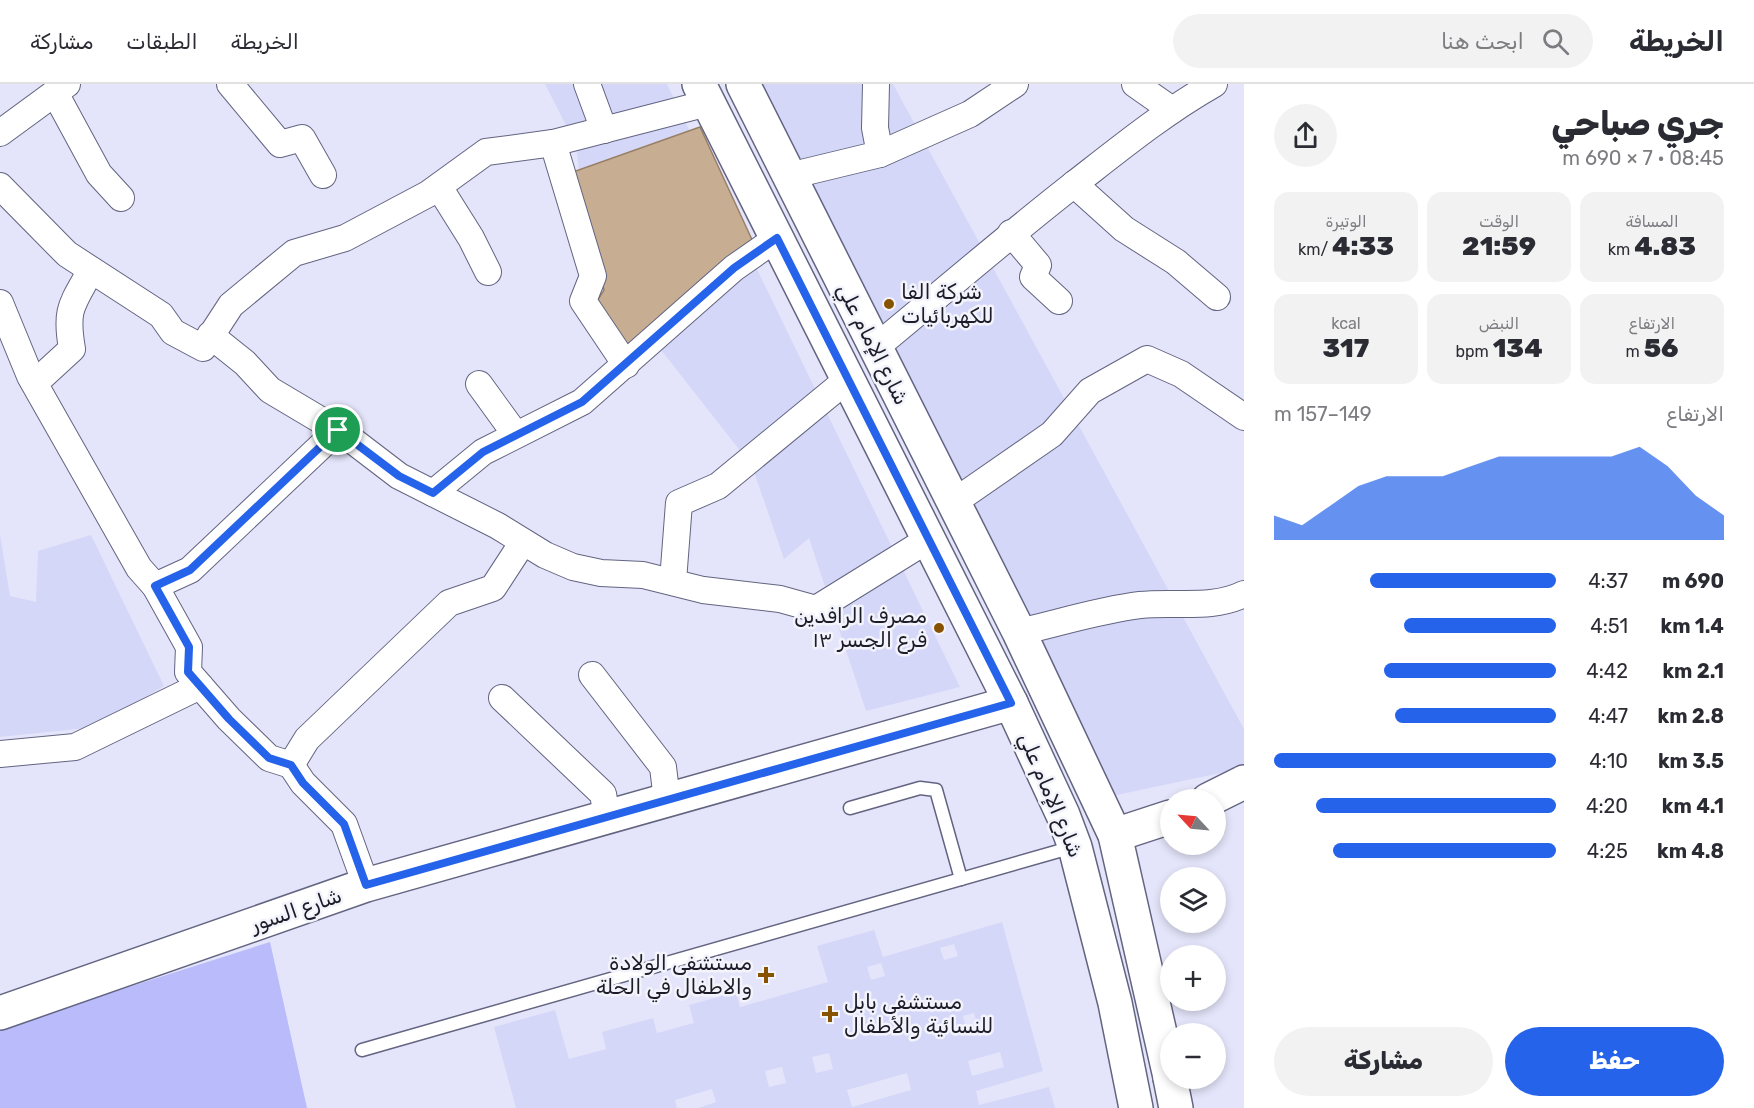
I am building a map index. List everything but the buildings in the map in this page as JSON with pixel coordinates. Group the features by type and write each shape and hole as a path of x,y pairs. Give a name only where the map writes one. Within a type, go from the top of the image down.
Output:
{"main road":[{"name":"شارع الإمام علي","path":"743,84 1019,632 1115,835 1160,1034"},
{"name":"شارع الإمام علي","path":"704,93 1011,703 1075,847 1115,1003 1136,1108"},
{"name":"شارع السور","path":"0,1013 366,885 1011,703"},
{"path":"1226,791 1244,782"},
{"path":"1075,847 1160,820"},
{"name":"شارع الإمام علي","path":"1172,1089 1176,1108"}],"street":[{"path":"230,84 280,144 302,138 323,175"},
{"path":"587,84 604,130"},
{"path":"876,84 875,128 880,154"},
{"path":"789,176 880,154 970,114 1015,84"},
{"path":"1135,84 1172,110"},
{"path":"875,348 1011,233 1172,110 1214,84"},
{"path":"0,133 61,88 99,174 122,198"},
{"path":"0,186 67,254 160,315 173,332 203,348 231,305 294,253 345,238 439,187 486,152 554,143 604,130 704,93"},
{"path":"554,143 593,276 583,301 626,365"},
{"path":"1074,184 1124,229 1176,262 1217,297"},
{"path":"439,187 471,238 488,272"},
{"path":"1011,233 1038,266 1033,277 1059,302"},
{"path":"433,493 483,452 582,402 734,268 777,238"},
{"path":"35,383 72,349 69,310 91,270"},
{"path":"0,303 35,383 139,568 155,586 189,647 188,672 229,719 269,758 291,765 303,783 344,824 366,885"},
{"path":"210,335 245,363 270,390 338,430 399,476 573,567 674,581 703,590 780,598 816,609 929,539"},
{"path":"954,502 1052,434 1090,391 1147,360 1181,374 1244,417"},
{"path":"674,581 680,503 718,486 848,379"},
{"path":"479,384 516,435"},
{"path":"155,586 190,570 338,430"},
{"path":"291,765 307,739 449,603 493,588 523,542"},
{"path":"1019,632 1121,608 1142,605 1214,603 1244,594"},
{"path":"592,675 663,766 667,800"},
{"path":"0,753 75,747 200,686"},
{"path":"502,698 603,794 607,817"}],"lane":[{"path":"850,808 920,788 936,790 962,879"},
{"path":"362,1050 1075,847"}],"shaded area":[{"path":"545,84 667,84 960,687 866,711 809,538 784,559 752,466 589,258 576,145"},
{"path":"746,84 893,84 1244,729 1244,768 1112,796"},
{"path":"0,534 10,596 36,602 38,551 91,535 164,686 96,727 0,737"},
{"name":"مستشفى بابل للنسائية والأطفال","path":"1002,922 1043,1071 976,1091 979,1105 1049,1087 1055,1108 699,1108 716,1102 712,1089 675,1100 677,1108 516,1108 494,1027 555,1010 569,1059 606,1049 602,1032 653,1018 657,1033 694,1023 689,1005 736,992 740,1007 828,982 817,946 874,930 883,957","holes":["954,944 958,956 944,960 940,948","881,963 885,976 871,980 867,967","974,1013 979,1033 968,1036 963,1016","1000,1052 1004,1067 972,1076 968,1061","829,1053 833,1069 816,1073 812,1057","782,1067 786,1083 769,1087 765,1071","907,1073 911,1090 852,1107 847,1090"]},
{"path":"270,942 307,1108 0,1108 0,1028"}],"place":[{"name":"شركة الفا للكهربائيات","path":"889,304"},
{"name":"مصرف الرافدين فرع الجسر ١٣","path":"939,628"},
{"name":"مستشفى الولادة والاطفال في الحلة","path":"766,975"},
{"name":"مستشفى بابل للنسائية والأطفال","path":"830,1014"}],"route":[{"path":"777,238 1011,703 366,885 344,824 303,783 291,765 269,758 229,719 188,672 189,647 155,586 190,570 338,430 399,476 433,493 483,452 582,402 734,268 777,238"}]}
